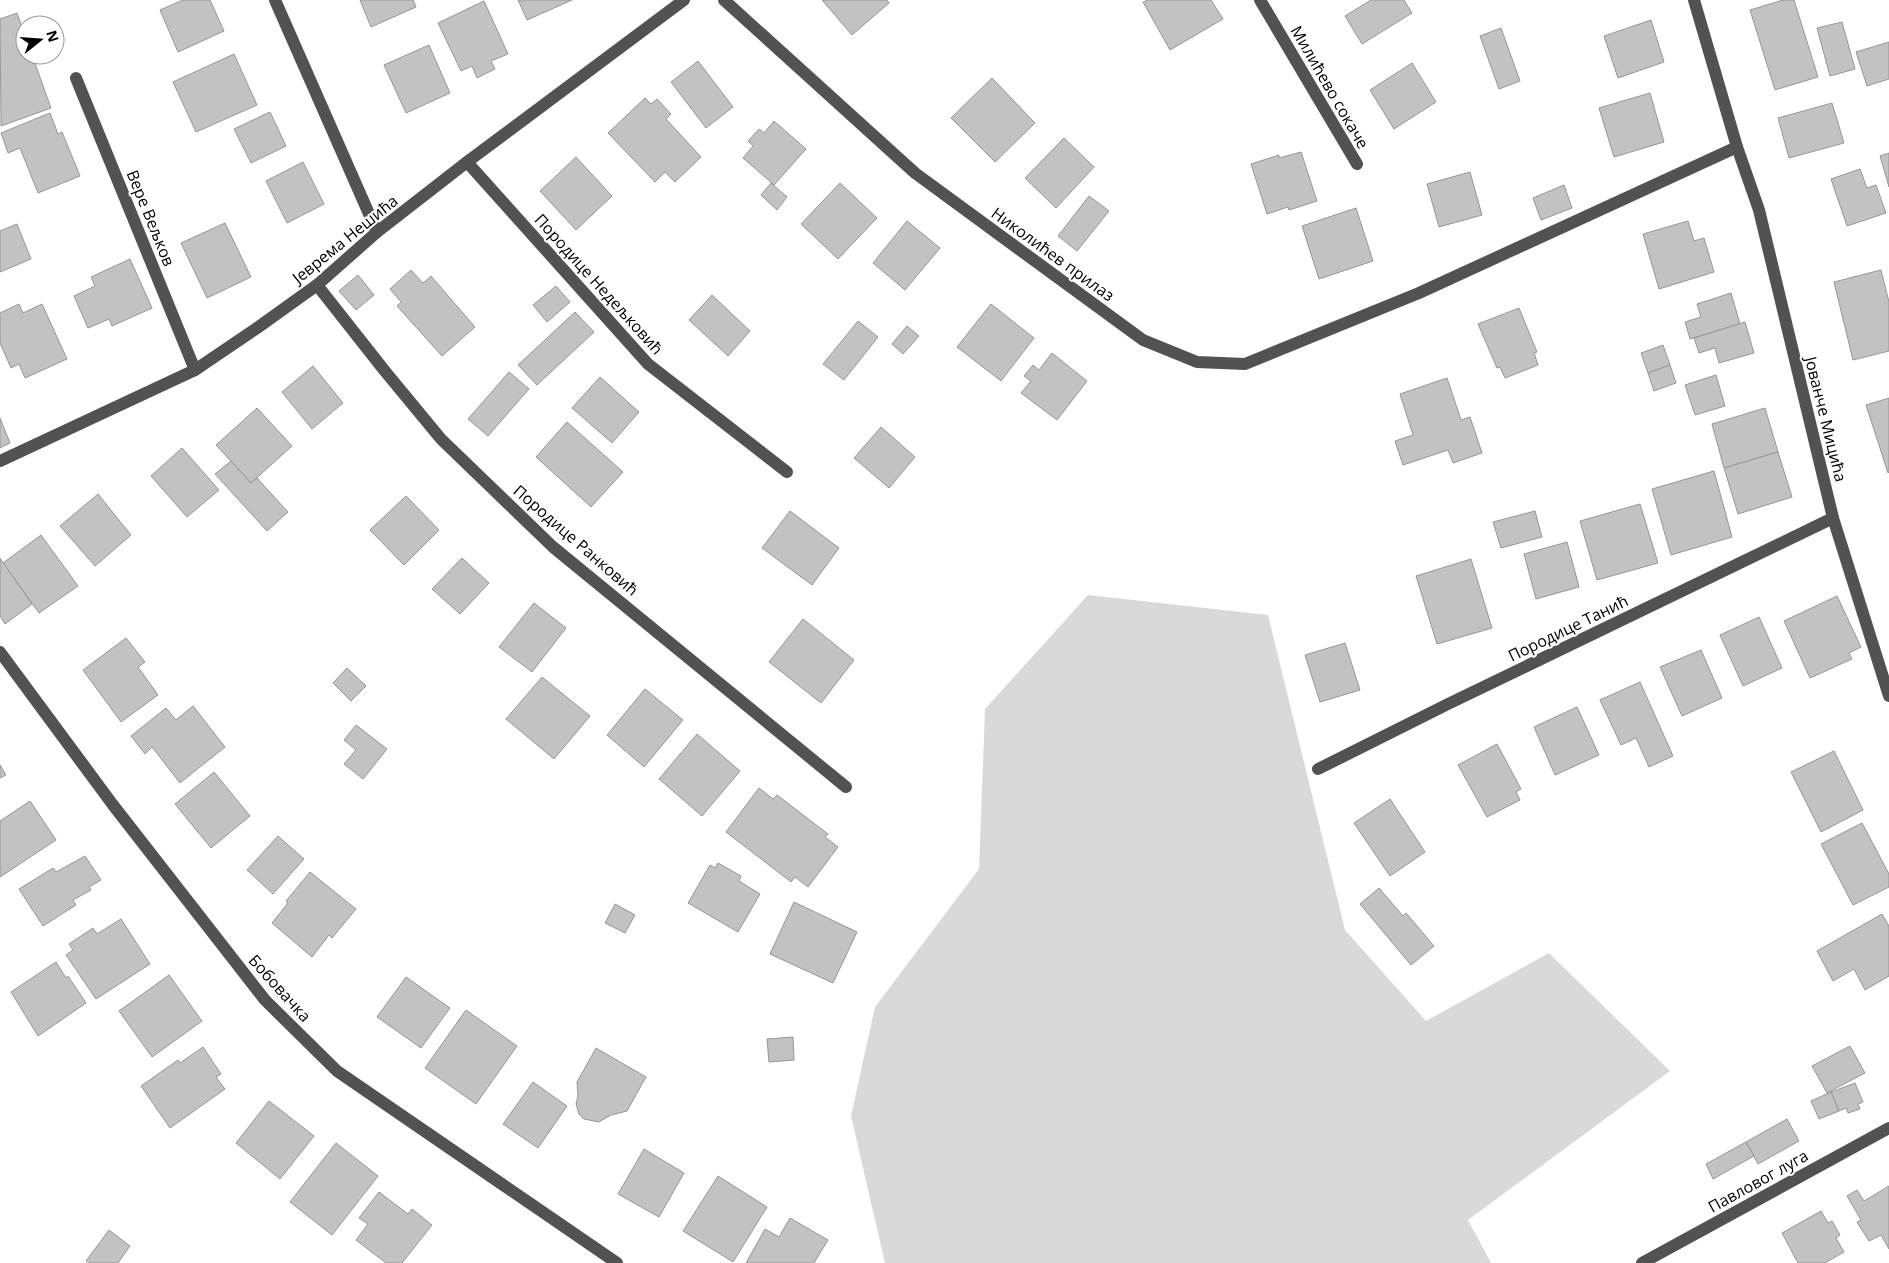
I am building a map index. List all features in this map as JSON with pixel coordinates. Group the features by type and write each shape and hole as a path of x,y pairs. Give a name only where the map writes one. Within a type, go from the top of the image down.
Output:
{"street":[{"path":"275,0 377,232"},
{"name":"Јеврема Нешића","path":"0,461 196,370 317,285 377,232 467,162 684,0"},
{"name":"Николићев прилаз","path":"724,0 915,173 1143,340 1197,362 1245,364 1419,293 1737,147"},
{"name":"Милићево сокаче","path":"1260,0 1357,164"},
{"name":"Јованче Мицића","path":"1694,0 1737,147 1759,210 1833,518 1889,696"},
{"name":"Вере Вељков","path":"76,78 196,370"},
{"name":"Породице Недељковић","path":"467,162 648,364 787,472"},
{"name":"Породице Ранковић","path":"317,285 441,439 546,540 846,787"},
{"name":"Породице Танић","path":"1318,769 1833,518"},
{"name":"Бобовачка","path":"0,652 113,805 265,1000 338,1071 617,1263"},
{"name":"Павловог луга","path":"1642,1263 1889,1128"}],"shaded area":[{"path":"1088,595 1268,615 1345,930 1426,1021 1549,953 1670,1071 1468,1220 1491,1263 885,1263 851,1116 875,1007 979,869 985,709"}],"building":[{"path":"183,0 210,0 224,31 178,52 160,10"},
{"path":"360,0 413,0 416,7 371,27"},
{"path":"518,0 572,0 527,20"},
{"path":"822,0 887,0 889,3 852,35"},
{"path":"1148,0 1211,0 1223,19 1170,50 1143,2"},
{"path":"1371,0 1404,0 1412,13 1362,44 1345,16"},
{"path":"1783,0 1794,0 1818,77 1775,90 1750,10"},
{"path":"484,1 508,54 491,61 495,69 477,78 472,66 461,71 438,23"},
{"path":"17,13 18,15 15,15 15,65 36,65 51,108 1,126 0,19"},
{"path":"1651,20 1664,62 1618,78 1604,36"},
{"path":"1842,22 1855,69 1830,76 1817,28"},
{"path":"1501,28 1520,81 1499,89 1480,36"},
{"path":"1889,42 1889,79 1867,86 1856,52"},
{"path":"429,45 450,93 406,113 384,65"},
{"path":"234,54 257,105 196,132 173,82"},
{"path":"698,61 733,107 706,128 671,82"},
{"path":"1412,63 1436,102 1394,129 1370,90"},
{"path":"992,78 1035,123 995,162 951,118"},
{"path":"1650,93 1664,142 1614,157 1599,108"},
{"path":"645,98 651,104 657,99 671,114 666,119 701,157 675,182 665,172 655,182 608,133"},
{"path":"1832,103 1844,143 1789,158 1778,118"},
{"path":"270,112 286,146 251,163 234,129"},
{"path":"50,113 58,134 62,132 80,176 38,193 20,148 8,153 1,133"},
{"path":"774,121 806,149 774,185 743,158 753,146 748,141 759,129 764,133"},
{"path":"1064,138 1094,167 1056,208 1025,178"},
{"path":"1301,152 1317,201 1289,210 1288,207 1267,214 1251,164 1279,155 1279,158"},
{"path":"1889,153 1889,187 1880,156"},
{"path":"576,157 612,196 576,230 540,191"},
{"path":"303,162 324,204 287,223 266,181"},
{"path":"1860,169 1867,188 1876,185 1886,213 1847,226 1831,179"},
{"path":"1470,172 1482,215 1439,227 1427,184"},
{"path":"771,183 787,197 777,210 761,195"},
{"path":"840,183 877,218 838,259 801,224"},
{"path":"1564,185 1572,208 1541,220 1533,198"},
{"path":"1089,196 1109,211 1077,251 1058,236"},
{"path":"1356,208 1373,261 1319,279 1302,226"},
{"path":"907,221 940,248 905,290 873,263"},
{"path":"1688,221 1694,241 1704,238 1714,272 1659,289 1643,234"},
{"path":"225,223 251,277 207,298 181,243"},
{"path":"17,224 31,259 0,272 0,231"},
{"path":"130,259 152,308 112,326 109,319 88,328 74,296 95,286 91,277"},
{"path":"411,270 423,283 431,276 475,327 442,356 397,306 401,302 390,289"},
{"path":"1881,270 1889,302 1889,351 1853,360 1834,282"},
{"path":"358,275 374,295 356,310 339,291"},
{"path":"556,286 570,302 547,322 533,305"},
{"path":"1731,293 1740,324 1690,339 1685,322 1701,317 1697,304"},
{"path":"712,295 750,331 728,356 689,320"},
{"path":"19,304 23,313 42,304 67,359 25,378 19,364 11,368 0,343 0,313"},
{"path":"991,304 1034,338 1001,381 957,347"},
{"path":"1519,308 1537,352 1534,353 1538,365 1505,378 1500,367 1497,368 1478,324"},
{"path":"575,312 594,332 537,385 518,365"},
{"path":"858,321 878,337 844,380 823,364"},
{"path":"1745,322 1754,353 1719,363 1715,348 1699,353 1694,338"},
{"path":"907,326 919,336 903,354 892,344"},
{"path":"1663,345 1670,365 1648,373 1641,353"},
{"path":"1052,353 1087,381 1057,420 1021,393 1031,381 1024,376 1033,365 1039,370"},
{"path":"1670,365 1676,383 1654,391 1648,373"},
{"path":"313,366 343,403 312,429 282,392"},
{"path":"509,372 529,389 488,436 468,419"},
{"path":"1716,375 1725,406 1695,415 1685,385"},
{"path":"600,377 639,412 612,443 572,408"},
{"path":"1447,378 1461,420 1470,417 1482,453 1453,463 1448,450 1403,465 1395,441 1413,435 1400,394"},
{"path":"1889,398 1889,472 1888,473 1866,405"},
{"path":"257,408 292,446 251,483 216,445"},
{"path":"1765,408 1778,452 1724,468 1712,424"},
{"path":"0,418 10,443 0,448"},
{"path":"567,422 623,472 591,507 536,457"},
{"path":"881,427 915,457 889,488 854,458"},
{"path":"182,448 219,490 187,517 151,476"},
{"path":"1778,452 1792,497 1738,514 1724,468"},
{"path":"231,461 251,483 257,478 288,512 267,531 215,474"},
{"path":"1714,471 1732,537 1671,555 1652,489"},
{"path":"98,494 131,535 95,566 60,526"},
{"path":"406,496 439,530 404,565 370,530"},
{"path":"1640,504 1658,563 1597,580 1580,521"},
{"path":"790,511 839,548 812,585 762,548"},
{"path":"1535,511 1542,537 1501,548 1493,522"},
{"path":"41,535 78,586 39,613 3,563"},
{"path":"1567,542 1579,587 1536,599 1524,554"},
{"path":"0,558 32,604 5,624 0,616"},
{"path":"462,558 489,583 460,614 432,589"},
{"path":"1471,559 1492,628 1437,644 1416,576"},
{"path":"1837,596 1861,647 1849,653 1852,659 1810,678 1784,621"},
{"path":"534,603 566,628 532,672 499,647"},
{"path":"1759,617 1782,668 1743,686 1720,635"},
{"path":"803,619 854,660 821,703 769,662"},
{"path":"126,638 145,662 138,667 158,695 121,722 83,670"},
{"path":"1345,643 1360,690 1320,702 1305,655"},
{"path":"1701,650 1722,698 1682,716 1660,667"},
{"path":"347,668 366,686 351,701 333,683"},
{"path":"542,677 590,716 554,759 506,719"},
{"path":"1640,682 1673,756 1649,767 1636,738 1621,745 1600,700"},
{"path":"645,689 683,720 644,767 607,735"},
{"path":"193,706 225,747 180,783 152,747 145,754 131,736 166,708 176,720"},
{"path":"1577,707 1599,755 1555,775 1534,727"},
{"path":"356,725 387,749 363,779 344,764 356,750 344,740"},
{"path":"697,734 740,771 702,816 659,779"},
{"path":"1497,744 1521,789 1516,792 1520,800 1487,817 1458,765"},
{"path":"1834,751 1863,810 1821,832 1791,772"},
{"path":"0,765 6,775 0,778"},
{"path":"214,772 250,816 211,848 175,804"},
{"path":"759,788 773,799 777,795 828,834 825,837 838,847 808,887 795,877 791,882 726,832"},
{"path":"1390,799 1425,852 1390,876 1354,823"},
{"path":"30,801 56,840 0,877 0,821"},
{"path":"1862,823 1889,874 1889,887 1853,905 1821,844"},
{"path":"278,836 304,859 273,894 247,870"},
{"path":"85,856 101,880 89,887 91,890 73,900 76,905 43,926 19,889 53,868 56,872"},
{"path":"718,863 741,876 739,881 760,894 738,932 688,903 710,865 715,868"},
{"path":"310,872 356,909 332,938 329,935 312,957 272,923 288,903 286,901"},
{"path":"1379,888 1403,916 1406,913 1434,946 1411,965 1360,904"},
{"path":"794,902 857,932 833,983 770,954"},
{"path":"615,904 635,915 625,933 605,923"},
{"path":"1882,914 1889,926 1889,976 1865,990 1854,969 1833,981 1817,951"},
{"path":"121,919 150,964 96,999 66,955 73,950 69,944 93,928 97,934"},
{"path":"56,962 86,1003 38,1036 11,992"},
{"path":"169,975 202,1021 152,1057 119,1011"},
{"path":"406,977 450,1008 421,1048 377,1017"},
{"path":"466,1010 517,1046 476,1104 425,1068"},
{"path":"793,1037 794,1060 769,1062 767,1039"},
{"path":"1850,1046 1865,1073 1827,1093 1812,1066"},
{"path":"203,1047 221,1074 216,1077 225,1089 170,1128 141,1086 178,1060 180,1063"},
{"path":"596,1048 646,1077 627,1111 611,1115 599,1122 584,1119 579,1114 576,1104 578,1096 577,1082"},
{"path":"533,1082 567,1106 538,1148 503,1124"},
{"path":"1855,1083 1863,1102 1858,1104 1860,1109 1848,1113 1846,1108 1839,1111 1831,1092"},
{"path":"1831,1092 1839,1111 1819,1119 1811,1101"},
{"path":"269,1101 314,1136 280,1179 236,1143"},
{"path":"1787,1119 1799,1141 1758,1164 1746,1142"},
{"path":"1746,1142 1754,1156 1713,1179 1706,1164"},
{"path":"336,1143 378,1176 332,1235 290,1202"},
{"path":"644,1149 684,1173 659,1217 618,1194"},
{"path":"718,1176 767,1207 733,1262 683,1231"},
{"path":"1889,1186 1889,1249 1881,1235 1869,1241 1857,1222 1861,1220 1847,1196 1857,1190 1864,1201"},
{"path":"379,1192 408,1214 412,1209 432,1225 402,1263 386,1263 356,1240 368,1224 359,1218"},
{"path":"1821,1211 1828,1223 1832,1221 1840,1235 1836,1238 1844,1252 1825,1263 1798,1263 1782,1233"},
{"path":"790,1218 828,1240 814,1263 746,1263 765,1229 779,1237"},
{"path":"109,1230 130,1246 118,1263 89,1263 86,1261"}]}
